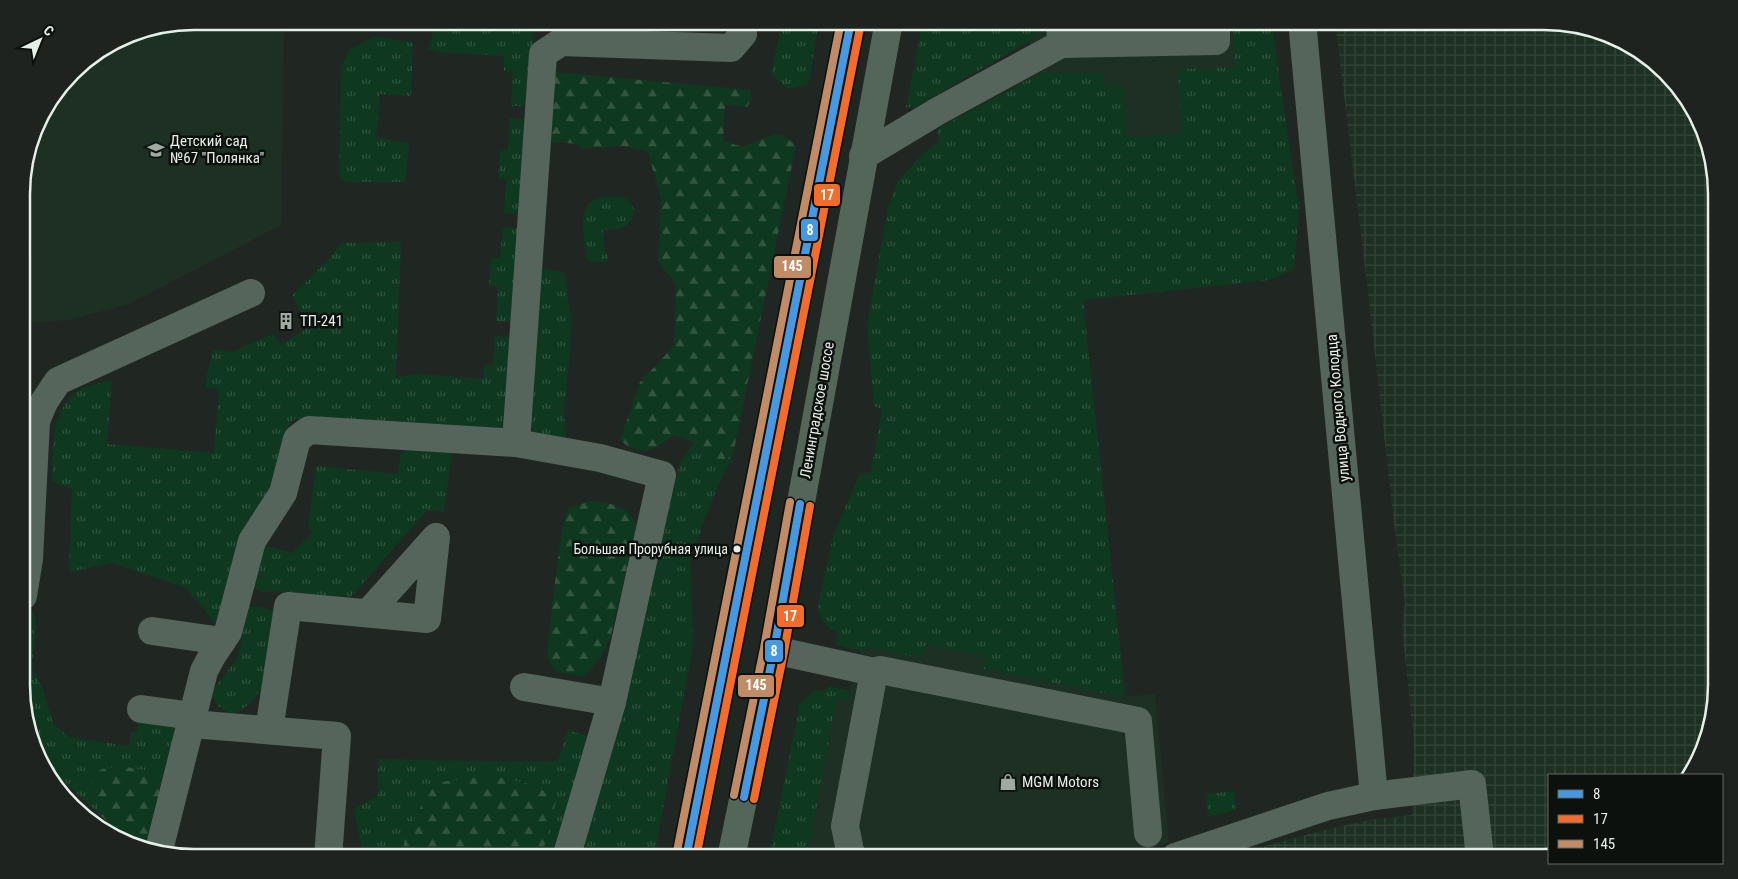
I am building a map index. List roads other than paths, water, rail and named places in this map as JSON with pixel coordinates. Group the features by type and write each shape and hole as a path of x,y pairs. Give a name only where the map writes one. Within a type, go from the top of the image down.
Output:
{"main road":[{"path":"688,849 849,30"},
{"name":"Ленинградское шоссе","path":"733,849 774,650 887,30"}],"street":[{"path":"516,443 543,54 561,42 732,48 742,34 742,30"},
{"path":"863,156 1060,32 1216,41 1216,30"},
{"name":"улица Водного Колодца","path":"1303,30 1374,796"},
{"path":"30,539 36,422 44,402 58,381 250,293"},
{"path":"160,845 204,670 228,632 252,541 283,493 298,438 309,430 516,443 600,458 662,475 612,702 569,849"},
{"path":"269,730 288,606 368,613"},
{"path":"152,631 222,641"},
{"path":"774,650 874,672 880,670 1138,721 1148,833"},
{"path":"850,849 845,826 874,672"},
{"path":"524,687 612,702"},
{"path":"141,709 193,720 269,730 337,736 329,849"},
{"path":"1201,849 1328,806 1374,796 1472,784 1479,849"}],"place":[{"name":"Детский сад №67 \"Полянка\"","path":"156,150"},
{"name":"ТП-241","path":"286,321"},
{"name":"Большая Прорубная улица","path":"737,549"},
{"name":"MGM Motors","path":"1008,782"}]}
